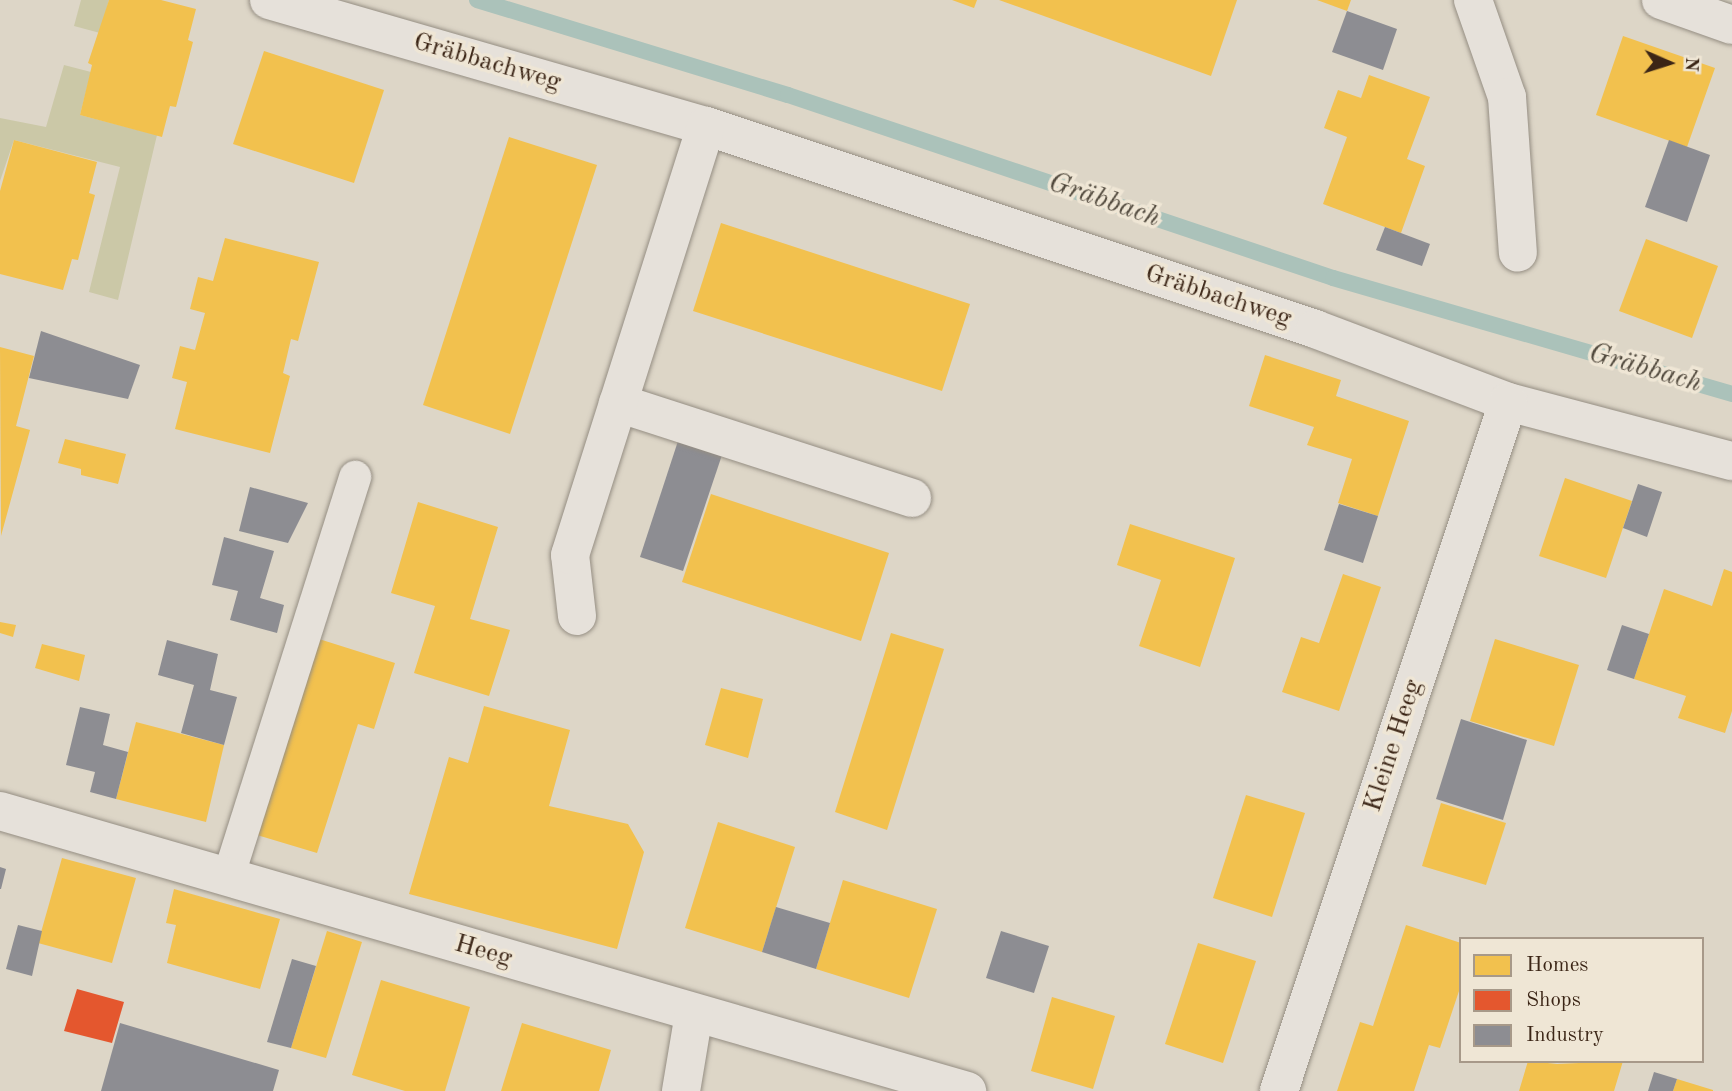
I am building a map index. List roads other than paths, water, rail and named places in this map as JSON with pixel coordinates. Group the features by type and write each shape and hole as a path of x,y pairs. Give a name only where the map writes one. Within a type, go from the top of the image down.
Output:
{"street":[{"name":"Gräbbachweg","path":"269,0 706,126 1315,329 1508,402 1732,461"},
{"path":"1473,0 1507,97 1518,253"},
{"path":"1661,0 1732,25"},
{"path":"577,616 570,555 706,126"},
{"path":"618,402 912,498"},
{"name":"Kleine Heeg","path":"1279,1091 1508,402"},
{"name":"Heeg","path":"0,811 967,1091"},
{"path":"681,1091 694,1013"}],"lane":[{"path":"228,878 355,477"}],"waterway":[{"name":"Gräbbach","path":"477,0 788,95 1333,278 1732,394"}]}
